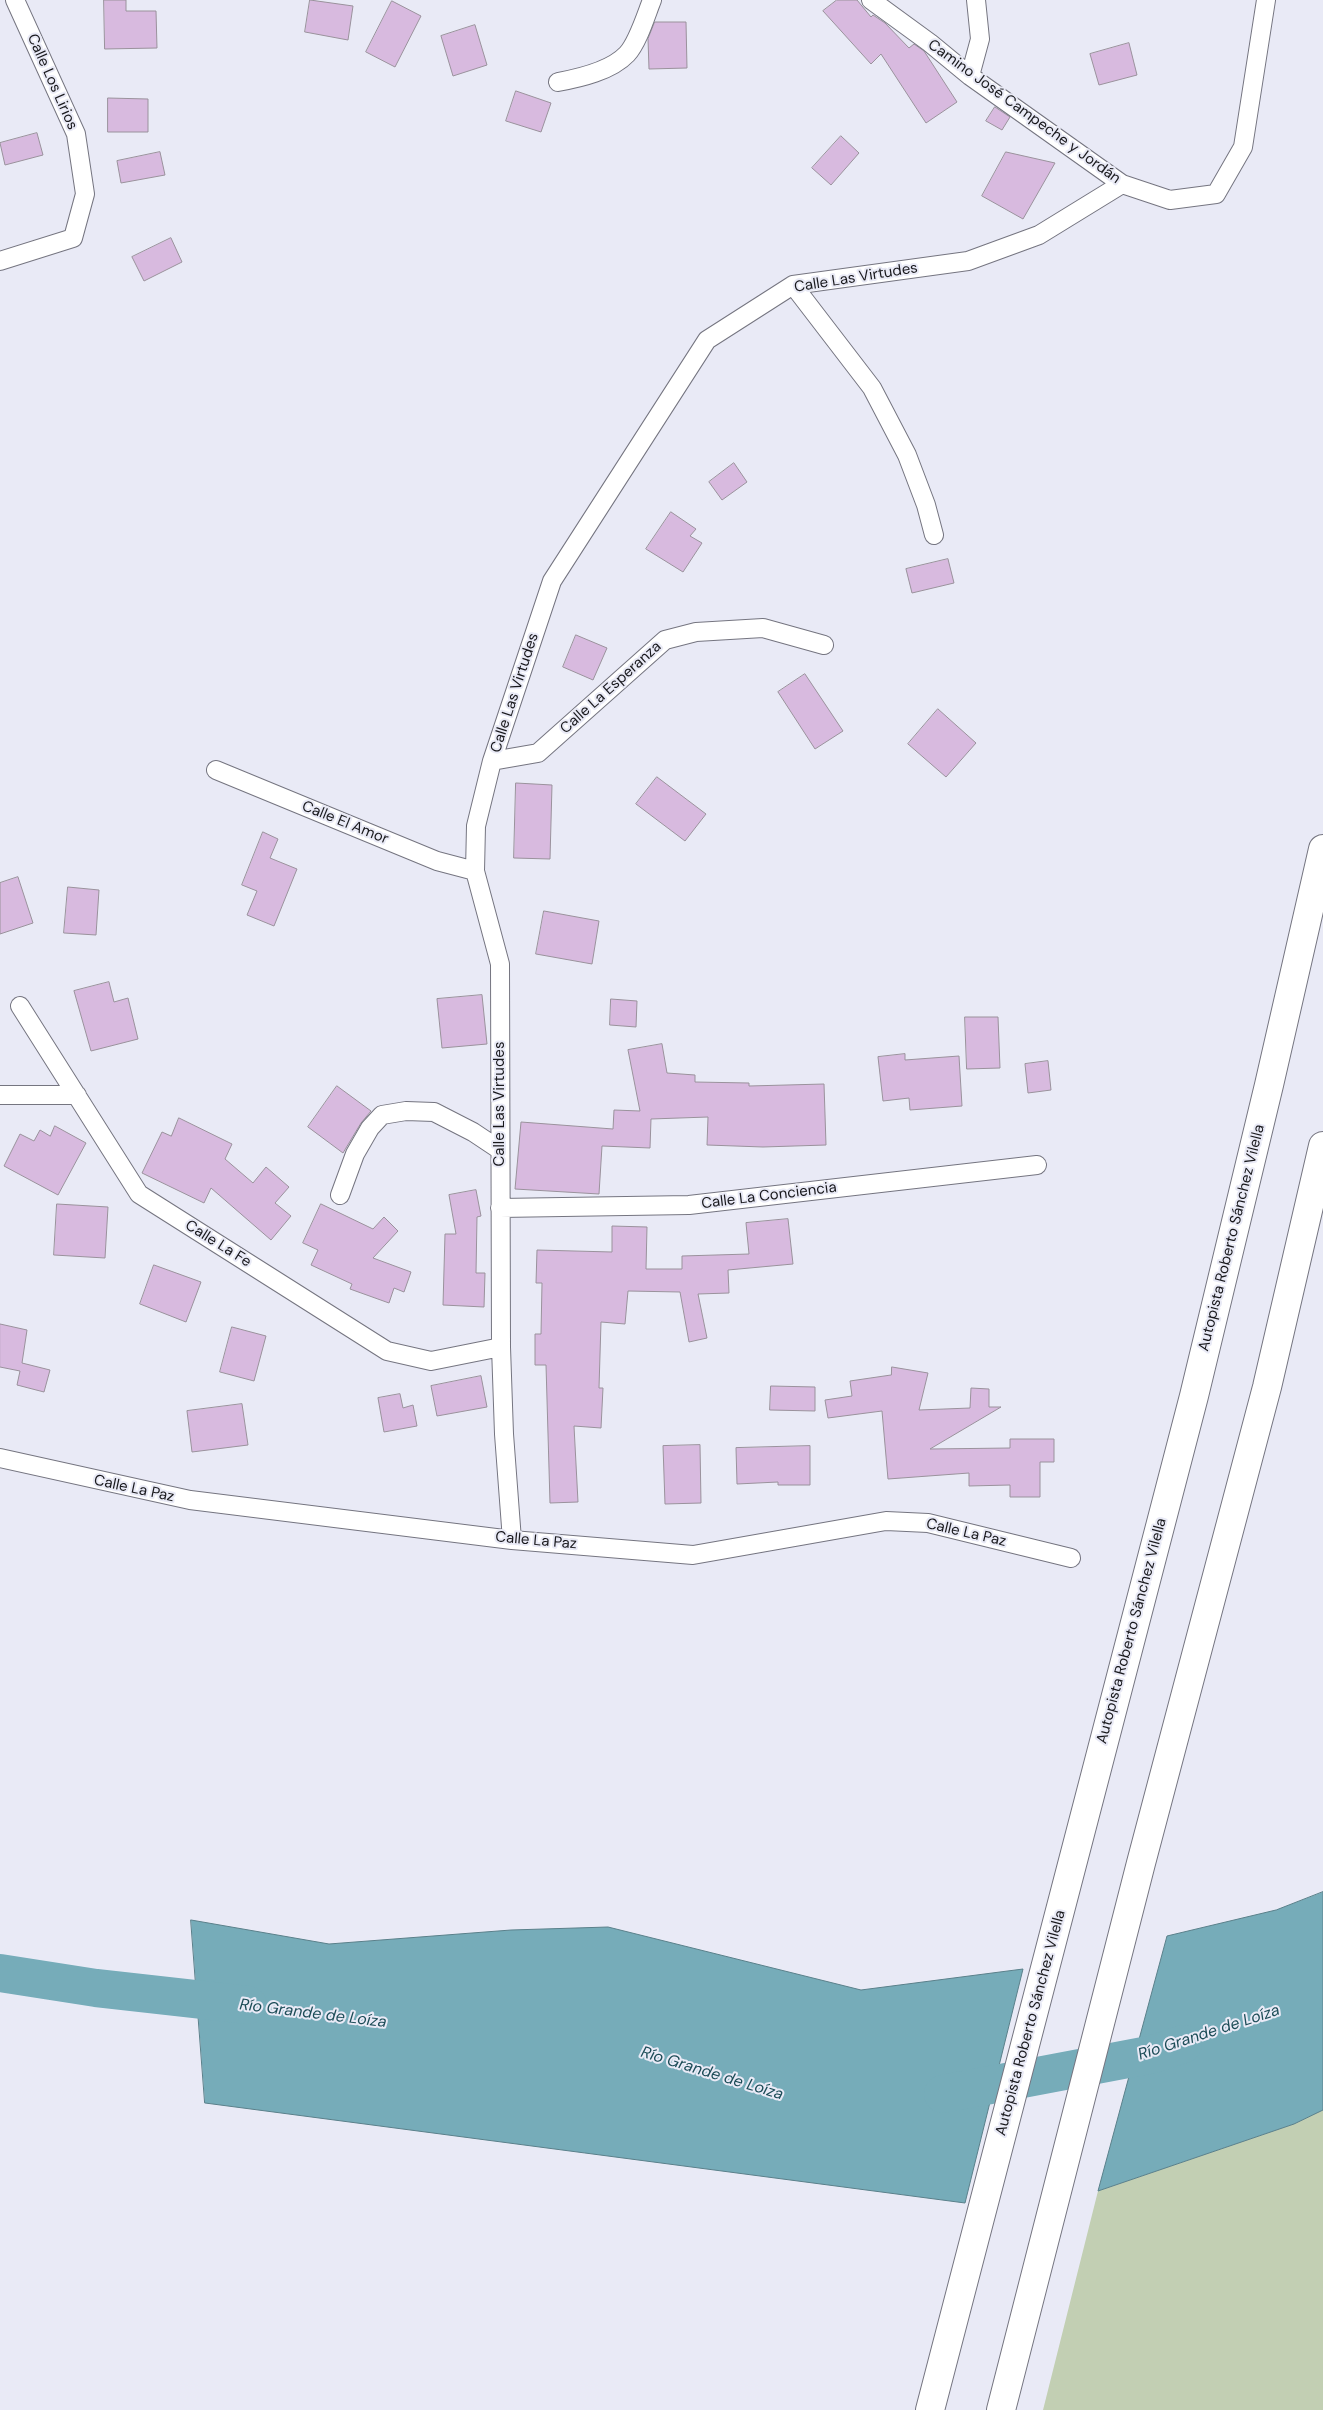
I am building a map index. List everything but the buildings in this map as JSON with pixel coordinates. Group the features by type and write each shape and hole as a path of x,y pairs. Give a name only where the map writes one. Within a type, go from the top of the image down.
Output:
{"highway":[{"name":"Autopista Roberto Sánchez Vilella","path":"930,2410 1194,1396 1323,849"},
{"path":"1000,2410 1141,1862 1267,1387 1323,1146"}],"street":[{"name":"Calle Los Lirios","path":"0,261 72,238 85,194 76,134 15,0"},
{"path":"558,82 577,79 611,65 628,53 652,0"},
{"name":"Camino José Campeche y Jordán","path":"871,0 930,43 970,76 1122,184 1170,200 1216,194 1243,147 1266,0"},
{"path":"970,76 980,39 976,0"},
{"name":"Calle Las Virtudes","path":"512,1540 504,1434 501,1347 500,964 475,871 476,826 492,761 552,581 707,340 793,285 968,261 1039,235 1122,184"},
{"path":"793,285 872,388 907,455 926,505 934,535"},
{"name":"Calle La Esperanza","path":"492,761 538,753 665,640 696,632 763,628 824,645"},
{"name":"Calle El Amor","path":"216,770 437,861 475,871"},
{"name":"Calle La Fe","path":"20,1006 139,1194 387,1351 431,1361 501,1347"},
{"path":"0,1095 77,1095"},
{"path":"340,1195 355,1154 370,1128 382,1115 406,1111 434,1112 472,1132 500,1150"},
{"name":"Calle La Conciencia","path":"500,1208 689,1205 1037,1165"},
{"name":"Calle La Paz","path":"0,1458 190,1500 512,1540 693,1555 886,1521 928,1523 1071,1558"}],"green space":[{"path":"1323,2110 1323,2410 1043,2410 1098,2191 1294,2124"}],"water":[{"path":"1323,1892 1323,2110 1294,2124 1098,2191 1167,1936 1276,1910"},
{"path":"191,1920 329,1944 511,1930 608,1927 861,1990 1023,1969 965,2203 205,2103"}],"waterway":[{"name":"Río Grande de Loíza","path":"0,1973 96,1988 248,2005"},
{"name":"Río Grande de Loíza","path":"943,2094 1154,2054 1183,2044"}]}
